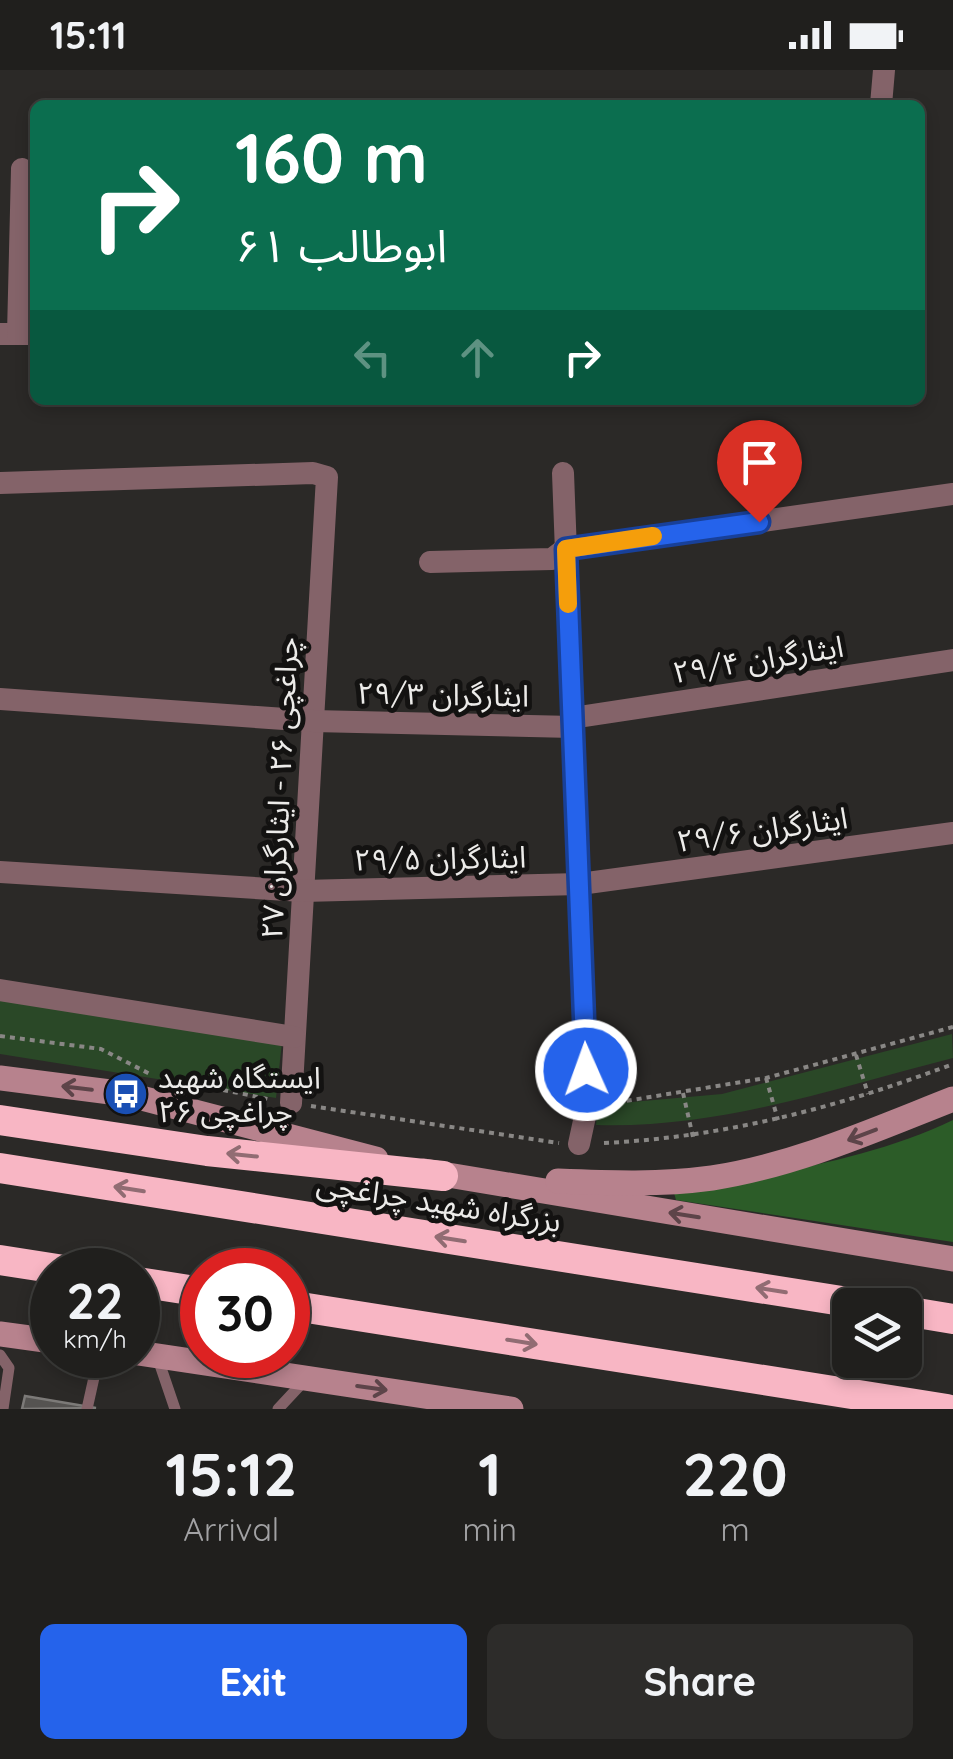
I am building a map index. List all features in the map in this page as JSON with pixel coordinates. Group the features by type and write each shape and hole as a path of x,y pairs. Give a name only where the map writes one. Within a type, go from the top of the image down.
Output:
{"highway":[{"path":"0,1120 207,1151 444,1176"},
{"name":"بزرگراه شهید چراغچی","path":"0,1168 832,1299"},
{"path":"0,1260 30,1265"},
{"path":"310,1308 948,1409"},
{"path":"922,1313 953,1318"}],"main road":[{"path":"0,1078 126,1094 444,1176 953,1259"},
{"path":"444,1176 625,1184 712,1178 805,1157 953,1099"},
{"path":"0,1334 30,1338"},
{"path":"306,1378 511,1409"}],"street":[{"path":"881,100 884,70"},
{"path":"18,334 19,169"},
{"name":"چراغچی ۲۶ - ایثارگران ۲۷","path":"0,483 312,472 327,476 291,1103"},
{"path":"562,473 587,1107 579,1144"},
{"path":"430,562 552,558 566,549 953,494"},
{"name":"ایثارگران ۲۹/۴","path":"573,722 953,660"},
{"name":"ایثارگران ۲۹/۳","path":"0,699 313,721 573,722"},
{"name":"ایثارگران ۲۹/۶","path":"580,884 953,834"},
{"name":"ایثارگران ۲۹/۵","path":"0,872 303,891 580,884"},
{"path":"0,990 294,1037"}],"lane":[{"path":"0,1356 9,1368 3,1409"},
{"path":"87,1409 94,1378"},
{"path":"159,1378 175,1409"},
{"path":"278,1409 306,1378"}],"path":[{"path":"587,1107 766,1078 953,1027"},
{"path":"0,1036 102,1049 156,1077"},
{"path":"856,1055 868,1096"},
{"path":"175,1080 518,1140 579,1144 693,1137 778,1120 868,1096 953,1064"},
{"path":"766,1078 778,1120"},
{"path":"683,1093 693,1137"}],"green space":[{"path":"0,999 282,1042 276,1098 0,1054"},
{"path":"952,1034 953,1058 821,1093 687,1120 596,1125 598,1105 722,1094"},
{"path":"953,1120 953,1242 676,1200 674,1193 852,1156"}],"building":[{"path":"25,1396 96,1408 22,1409"}],"slow traffic":[{"path":"568,604 566,549 653,536"}],"place":[{"name":"ایستگاه شهید چراغچی ۲۶","path":"126,1094"}],"route":[{"path":"586,1070 566,549 759,522"}]}
